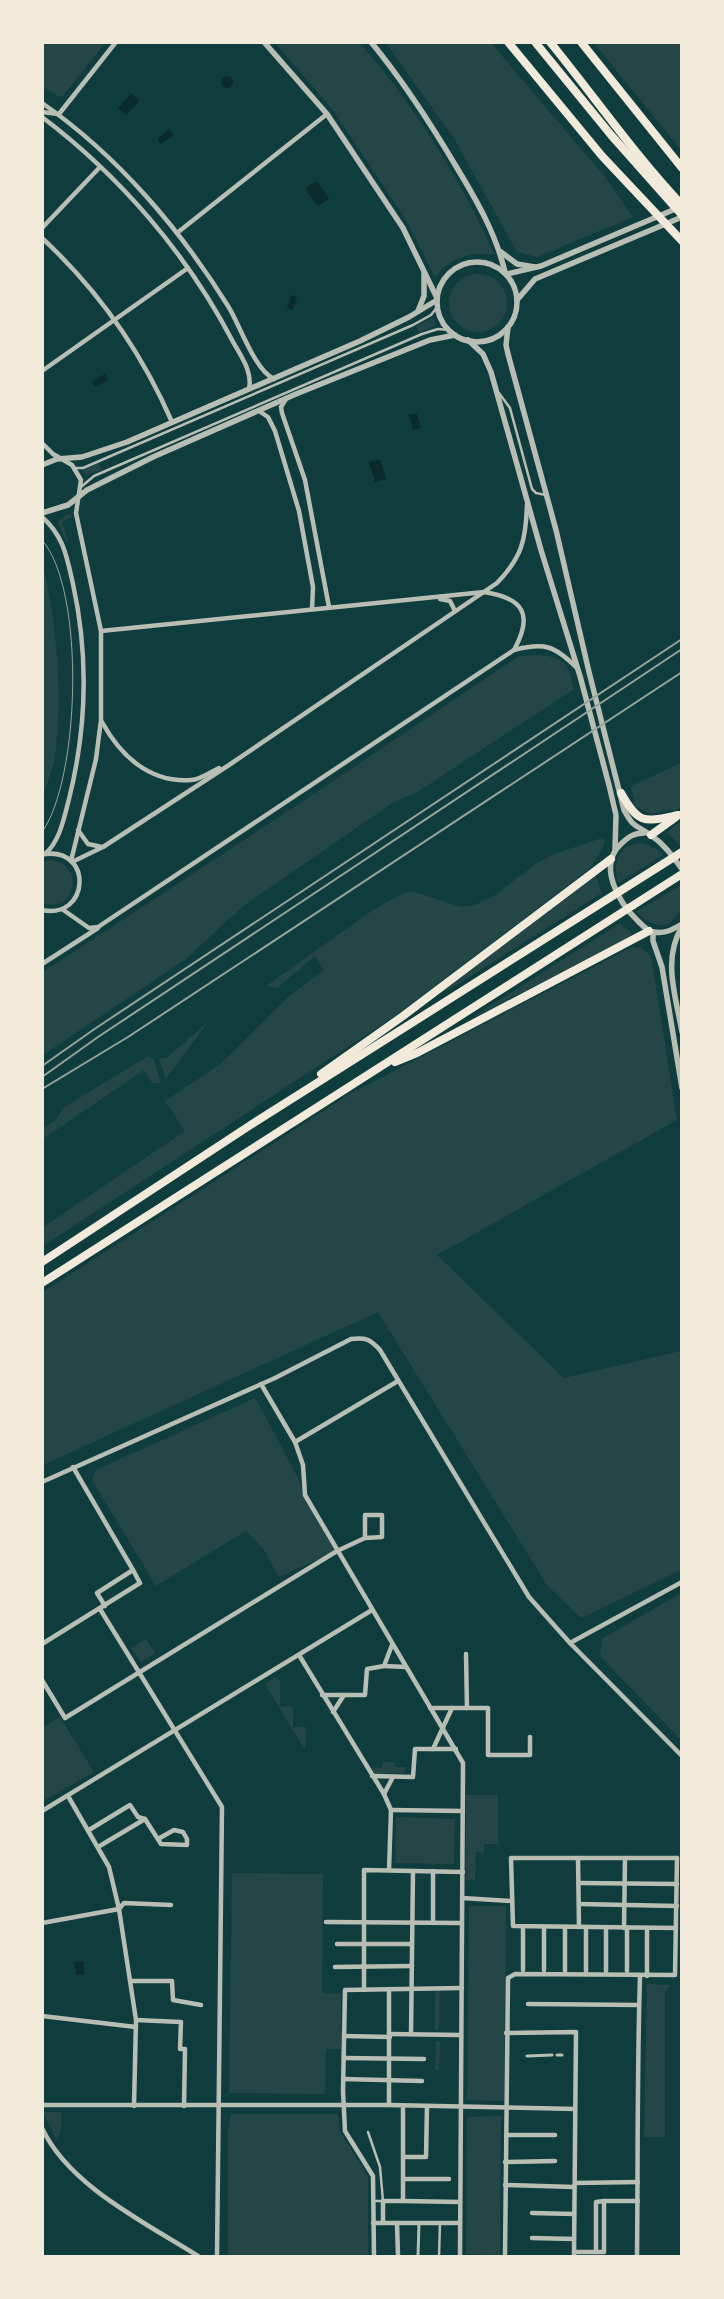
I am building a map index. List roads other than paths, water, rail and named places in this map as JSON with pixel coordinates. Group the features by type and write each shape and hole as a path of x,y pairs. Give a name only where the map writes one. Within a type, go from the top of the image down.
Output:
{"highway":[{"path":"508,42 602,156 682,241"},
{"path":"535,42 611,135 682,216"},
{"path":"550,42 585,85 620,134 682,206"},
{"path":"581,42 682,168"},
{"path":"621,793 632,813 645,819 655,820 680,814"},
{"path":"647,834 680,814"},
{"path":"42,1262 249,1126 682,852"},
{"path":"249,1126 404,1016 610,859"},
{"path":"42,1283 682,874"},
{"path":"379,1068 417,1053 611,953 649,930"}],"street":[{"path":"59,114 116,42"},
{"path":"264,42 327,114 403,228 437,301 443,321 456,335 468,340 485,341 508,327 515,315 517,300 513,285 506,273 500,250 475,198 428,119 371,42"},
{"path":"42,103 59,114 122,171 178,233 229,307 262,370 274,378"},
{"path":"42,112 59,114"},
{"path":"178,233 327,114"},
{"path":"42,117 100,167 139,207 188,268 220,318 244,363 250,378 250,389"},
{"path":"42,228 100,167"},
{"path":"42,465 63,459 82,457 124,443 360,341 437,301 440,288 449,274 465,264 485,263 506,273 537,267 682,206"},
{"path":"517,300 535,279 682,216"},
{"path":"42,238 72,266 114,320 162,400 172,422"},
{"path":"500,250 517,264 537,267"},
{"path":"42,371 188,268"},
{"path":"416,313 423,303 424,272"},
{"path":"508,327 506,345 508,354 546,495 589,672 618,777 624,810 631,823 662,845 682,869"},
{"path":"42,513 63,508 96,485 147,460 377,359 433,339 456,335"},
{"path":"468,340 487,361 498,392 541,550 578,669 616,815 615,849"},
{"path":"286,399 281,407 282,413 305,480 330,607"},
{"path":"259,411 268,417 275,431 299,511 313,587 312,609"},
{"path":"42,443 53,454 74,468 81,480 77,520 100,631 101,720 96,759 72,862"},
{"path":"72,862 103,846 232,763 484,592 508,571 521,551 526,526 527,494"},
{"path":"42,517 57,530 64,546 80,615 84,651 84,688 79,756 57,837 44,854"},
{"path":"100,631 484,592 504,595 516,603 522,611 524,622 523,635 514,650"},
{"path":"437,598 450,601 455,611"},
{"path":"42,964 514,650 531,645 544,645 555,649 578,669"},
{"path":"101,720 119,749 135,765 154,774 192,780 232,763"},
{"path":"78,830 88,844 103,846"},
{"path":"647,834 628,837 615,849 610,859 610,872 614,887 626,910 649,930 654,940 662,967 682,1088"},
{"path":"44,854 56,854 72,862 78,872 79,888 75,899 62,909 44,912"},
{"path":"62,909 89,928 98,928"},
{"path":"649,930 668,932 682,926"},
{"path":"682,926 674,938 670,964 682,1032"},
{"path":"42,1482 261,1384 351,1339 363,1337 371,1340 380,1350 529,1597 570,1643 682,1756"},
{"path":"296,1442 398,1381"},
{"path":"261,1384 296,1442 303,1465 305,1495 463,1763 460,2256"},
{"path":"42,1644 140,1583 73,1468"},
{"path":"42,1680 65,1718 337,1551 365,1538 382,1537 382,1516 365,1515 365,1538"},
{"path":"133,1570 97,1593 138,1672 222,1807 217,2256"},
{"path":"570,1643 682,1582"},
{"path":"42,1811 372,1610"},
{"path":"384,1666 392,1645"},
{"path":"466,1654 467,1708"},
{"path":"299,1655 332,1712 384,1794 390,1810 389,1870"},
{"path":"322,1695 365,1695 367,1669 384,1666 406,1667"},
{"path":"332,1712 344,1695"},
{"path":"430,1708 488,1708 488,1755 530,1755 530,1737"},
{"path":"433,1749 444,1730 452,1708"},
{"path":"372,1776 413,1777 415,1749 456,1749"},
{"path":"384,1794 393,1777"},
{"path":"68,1796 109,1867 119,1909 136,2020 134,2106"},
{"path":"89,1830 130,1805 138,1817 145,1819 161,1844 187,1845 187,1839 183,1832 174,1830 158,1839"},
{"path":"390,1810 464,1811"},
{"path":"98,1846 145,1819"},
{"path":"505,2256 508,1978 511,1975 675,1975 679,1857 511,1858 513,1926 676,1928"},
{"path":"578,1858 579,1927"},
{"path":"626,1858 624,1905 627,1971"},
{"path":"364,1990 364,1870 463,1872"},
{"path":"411,2034 411,1923 414,1871"},
{"path":"433,1871 433,1923"},
{"path":"579,1883 677,1884"},
{"path":"462,1898 512,1900"},
{"path":"42,1923 119,1909 124,1903 171,1905"},
{"path":"579,1904 677,1906"},
{"path":"326,1922 462,1923"},
{"path":"523,1927 524,1970"},
{"path":"544,1927 544,1970"},
{"path":"565,1927 565,1970"},
{"path":"586,1927 586,1971"},
{"path":"606,1928 606,1971"},
{"path":"647,1928 648,1976"},
{"path":"337,1944 411,1944"},
{"path":"335,1967 412,1966"},
{"path":"637,2256 638,2182 636,2133 640,1976"},
{"path":"130,1981 172,1981 173,2000 201,2005"},
{"path":"374,2256 373,2176 345,2131 343,2079 345,1990 462,1988"},
{"path":"389,1989 389,2105"},
{"path":"528,2004 639,2005"},
{"path":"42,2016 136,2027"},
{"path":"136,2020 181,2022 180,2049 185,2049 184,2106"},
{"path":"506,2033 576,2032 574,2254 604,2252 604,2201"},
{"path":"344,2036 461,2035"},
{"path":"527,2056 552,2055"},
{"path":"557,2055 562,2055"},
{"path":"344,2058 424,2059"},
{"path":"343,2079 422,2081"},
{"path":"42,2105 389,2105 575,2109"},
{"path":"402,2106 403,2200"},
{"path":"403,2157 426,2157 427,2106"},
{"path":"42,2128 48,2140 67,2166 91,2187 198,2256"},
{"path":"506,2135 555,2135"},
{"path":"505,2162 555,2161"},
{"path":"403,2179 449,2179"},
{"path":"505,2185 574,2185 638,2182"},
{"path":"383,2223 383,2201 460,2202"},
{"path":"596,2252 596,2202 638,2201"},
{"path":"532,2213 574,2214"},
{"path":"374,2223 460,2223"},
{"path":"397,2223 398,2256"},
{"path":"418,2256 419,2223"},
{"path":"532,2238 574,2239"}],"lane":[{"path":"74,468 82,468 413,325 431,315 437,301"},
{"path":"81,487 94,476 422,334 438,329 450,330"},
{"path":"498,392 507,401 510,408 532,489 536,494 546,495"},
{"path":"368,2132 380,2167 383,2201 374,2201"},
{"path":"440,2223 440,2256"}],"tram line":[{"path":"42,540 56,565 66,599 71,641 73,685 70,730 64,771 55,807 42,832"}],"railway":[{"path":"42,1066 96,1028 682,639"},
{"path":"42,1077 98,1037 682,649"},
{"path":"42,1089 128,1037 682,672"}]}
